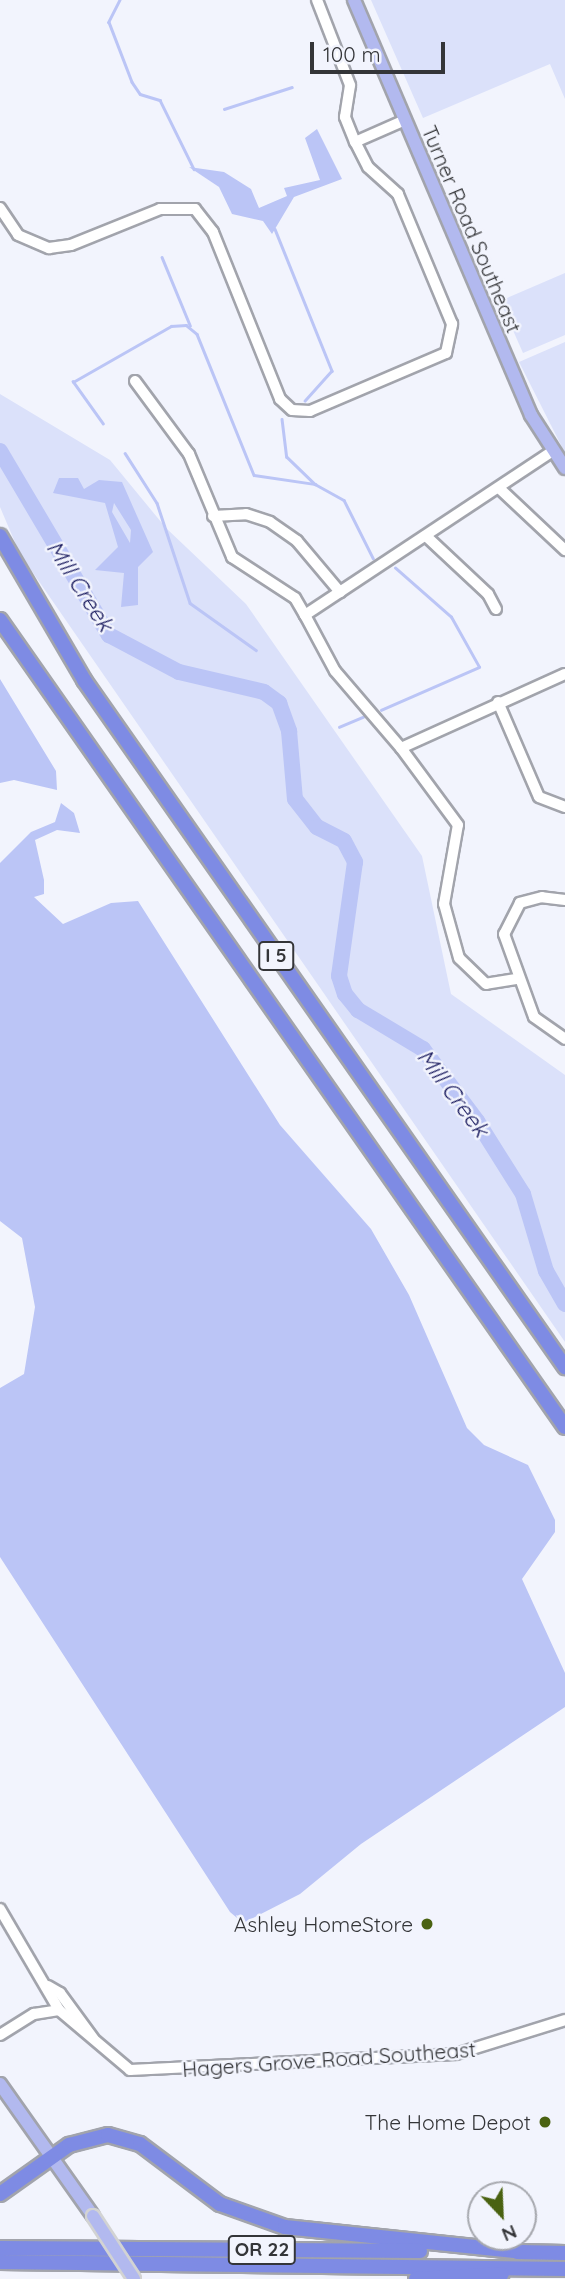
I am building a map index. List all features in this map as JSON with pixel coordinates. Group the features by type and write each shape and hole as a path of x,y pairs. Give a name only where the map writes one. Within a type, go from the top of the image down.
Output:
{"highway":[{"name":"I 5","path":"0,536 97,699 565,1367"},
{"name":"I 5","path":"0,620 565,1427"},
{"path":"0,2194 94,2136 125,2137 220,2204 274,2224 369,2240 524,2252"},
{"name":"OR 22","path":"0,2248 565,2253"},
{"name":"OR 22","path":"0,2262 565,2269"},
{"path":"416,2279 537,2269"}],"main road":[{"name":"Turner Road Southeast","path":"354,0 551,452 565,468"},
{"path":"0,2084 56,2157 134,2279"}],"street":[{"path":"0,208 18,235 49,248 71,245 160,209 195,209 213,232 280,399 292,410 310,411 437,359 454,334 398,194 368,167 355,142 345,117 350,85 317,0"},
{"path":"355,142 405,120"},
{"path":"135,381 181,440 232,557 295,598 335,671 401,748 458,825 444,912 459,958 486,984 516,979"},
{"path":"305,615 551,452"},
{"path":"499,488 565,550"},
{"path":"213,516 246,514 277,526 340,592"},
{"path":"426,536 488,594 496,609"},
{"path":"401,748 565,674"},
{"path":"498,702 539,797 565,807"},
{"path":"565,900 529,899 506,921 505,947 534,1017 565,1039"},
{"name":"Hagers Grove Road Southeast","path":"0,1909 48,1986 59,2010 122,2067 141,2071 437,2057 495,2047 565,2020"},
{"name":"Hagers Grove Road Southeast","path":"48,1986 61,1993 96,2045"},
{"path":"0,2035 34,2014 59,2010"}],"shaded area":[{"path":"371,0 565,0 565,99 550,64 423,118"},
{"path":"565,273 565,335 523,353 500,301"},
{"path":"565,342 565,453 519,362"},
{"path":"0,394 110,460 166,528 246,604 422,856 451,994 565,1075 565,1342 20,554 0,507"}],"water":[{"path":"317,129 342,179 294,197 272,234 263,221 232,214 219,187 189,167 224,172 251,189 259,208 287,196 284,188 320,180 305,138"},
{"path":"59,478 78,478 84,489 99,480 122,482 153,552 138,567 138,605 121,607 124,573 95,570 118,547 105,503 53,493","holes":["114,503 131,530 130,543 112,512"]},
{"path":"0,679 56,771 57,790 14,780 0,783"},
{"path":"61,803 74,813 80,833 57,830 35,840 44,880 44,894 34,897 63,924 111,903 138,901 280,1125 371,1229 409,1295 467,1428 484,1445 528,1465 555,1520 555,1532 522,1579 565,1673 565,1707 361,1844 300,1894 243,1923 230,1912 0,1557 0,1388 24,1374 35,1307 22,1238 0,1221 0,863 31,832 55,822"}],"waterway":[{"path":"120,0 109,22 132,82 140,94 160,100 194,169"},
{"path":"224,109 292,87"},
{"path":"275,229 332,371 305,401"},
{"path":"162,257 190,325"},
{"path":"103,424 73,382 171,326 186,325 197,334 254,475 315,484"},
{"path":"282,419 287,457 315,484 344,500 373,558"},
{"name":"Mill Creek","path":"0,451 109,635 179,672 264,692 279,703 289,731 295,799 317,827 344,841 355,862 339,976 345,994 358,1010 423,1049 477,1121 523,1194 546,1271 565,1304"},
{"path":"125,453 157,503 190,603 256,650"},
{"path":"381,710 479,667 451,617 395,568"},
{"path":"339,727 363,717"}],"place":[{"name":"Ashley HomeStore","path":"427,1924"},
{"name":"The Home Depot","path":"545,2122"}]}
